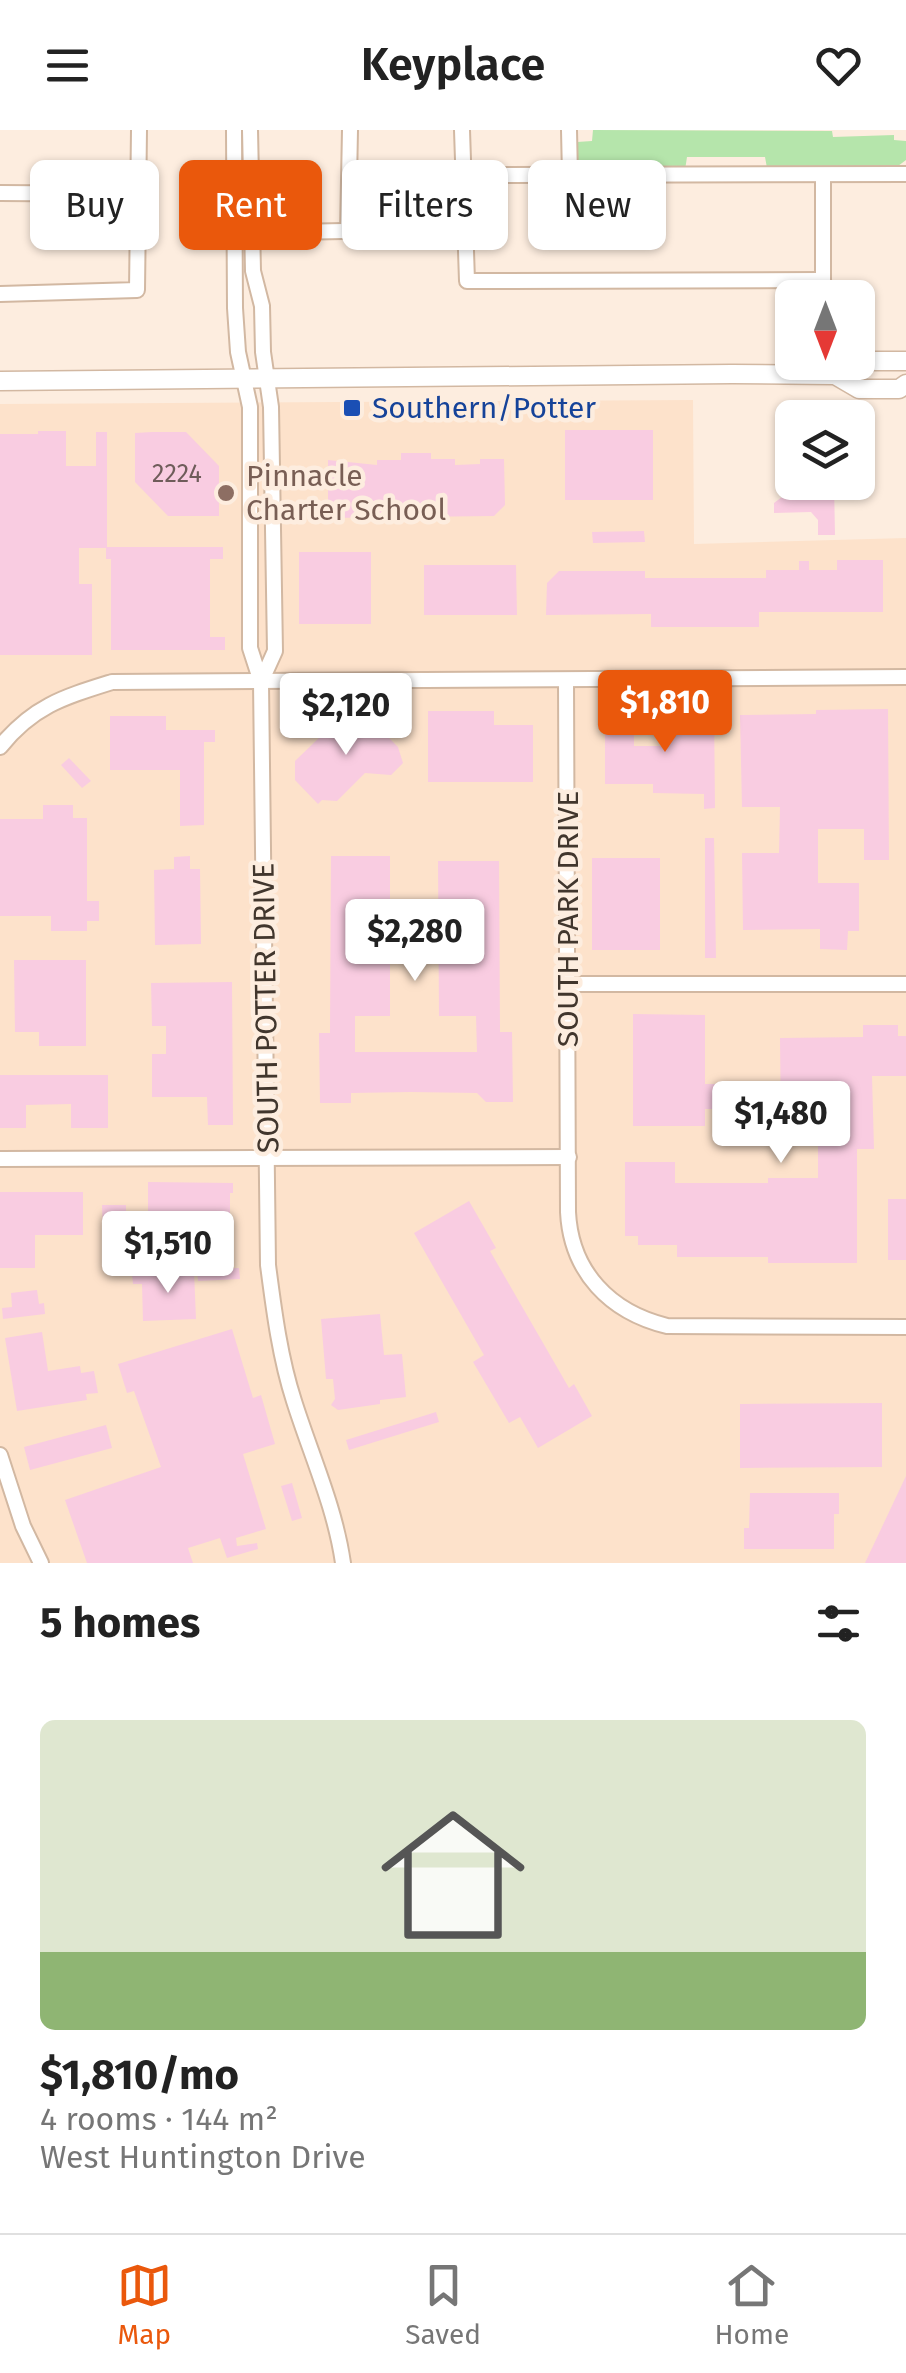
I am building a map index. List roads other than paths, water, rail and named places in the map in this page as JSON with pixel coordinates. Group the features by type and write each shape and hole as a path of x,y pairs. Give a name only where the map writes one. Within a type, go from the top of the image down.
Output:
{"main road":[{"path":"875,362 906,361"},
{"path":"0,381 775,370"},
{"path":"855,380 859,389 899,389 906,384"}],"street":[{"path":"139,130 139,160"},
{"path":"234,130 237,160"},
{"path":"248,160 250,130"},
{"path":"349,160 350,130"},
{"path":"462,130 462,160"},
{"path":"569,130 570,160"},
{"path":"666,176 906,174"},
{"path":"823,176 823,280"},
{"path":"0,193 30,193"},
{"path":"0,294 137,290 138,250"},
{"name":"SOUTH POTTER DRIVE","path":"242,250 235,308 238,352 250,407 250,648 262,682 268,1265 292,1398 334,1517 343,1563"},
{"name":"SOUTH POTTER DRIVE","path":"248,250 262,306 271,407 275,651 262,682"},
{"path":"466,250 467,281 775,280"},
{"path":"0,747 24,719 68,696 112,682 906,678"},
{"name":"SOUTH PARK DRIVE","path":"566,680 569,1229 574,1248 593,1283 621,1309 644,1320 690,1328 906,1327"},
{"path":"569,984 906,984"},
{"path":"0,1158 569,1157"},
{"path":"0,1454 40,1563"}],"place":[{"name":"Southern/Potter","path":"352,408"},
{"name":"Pinnacle Charter School","path":"226,493"}]}
